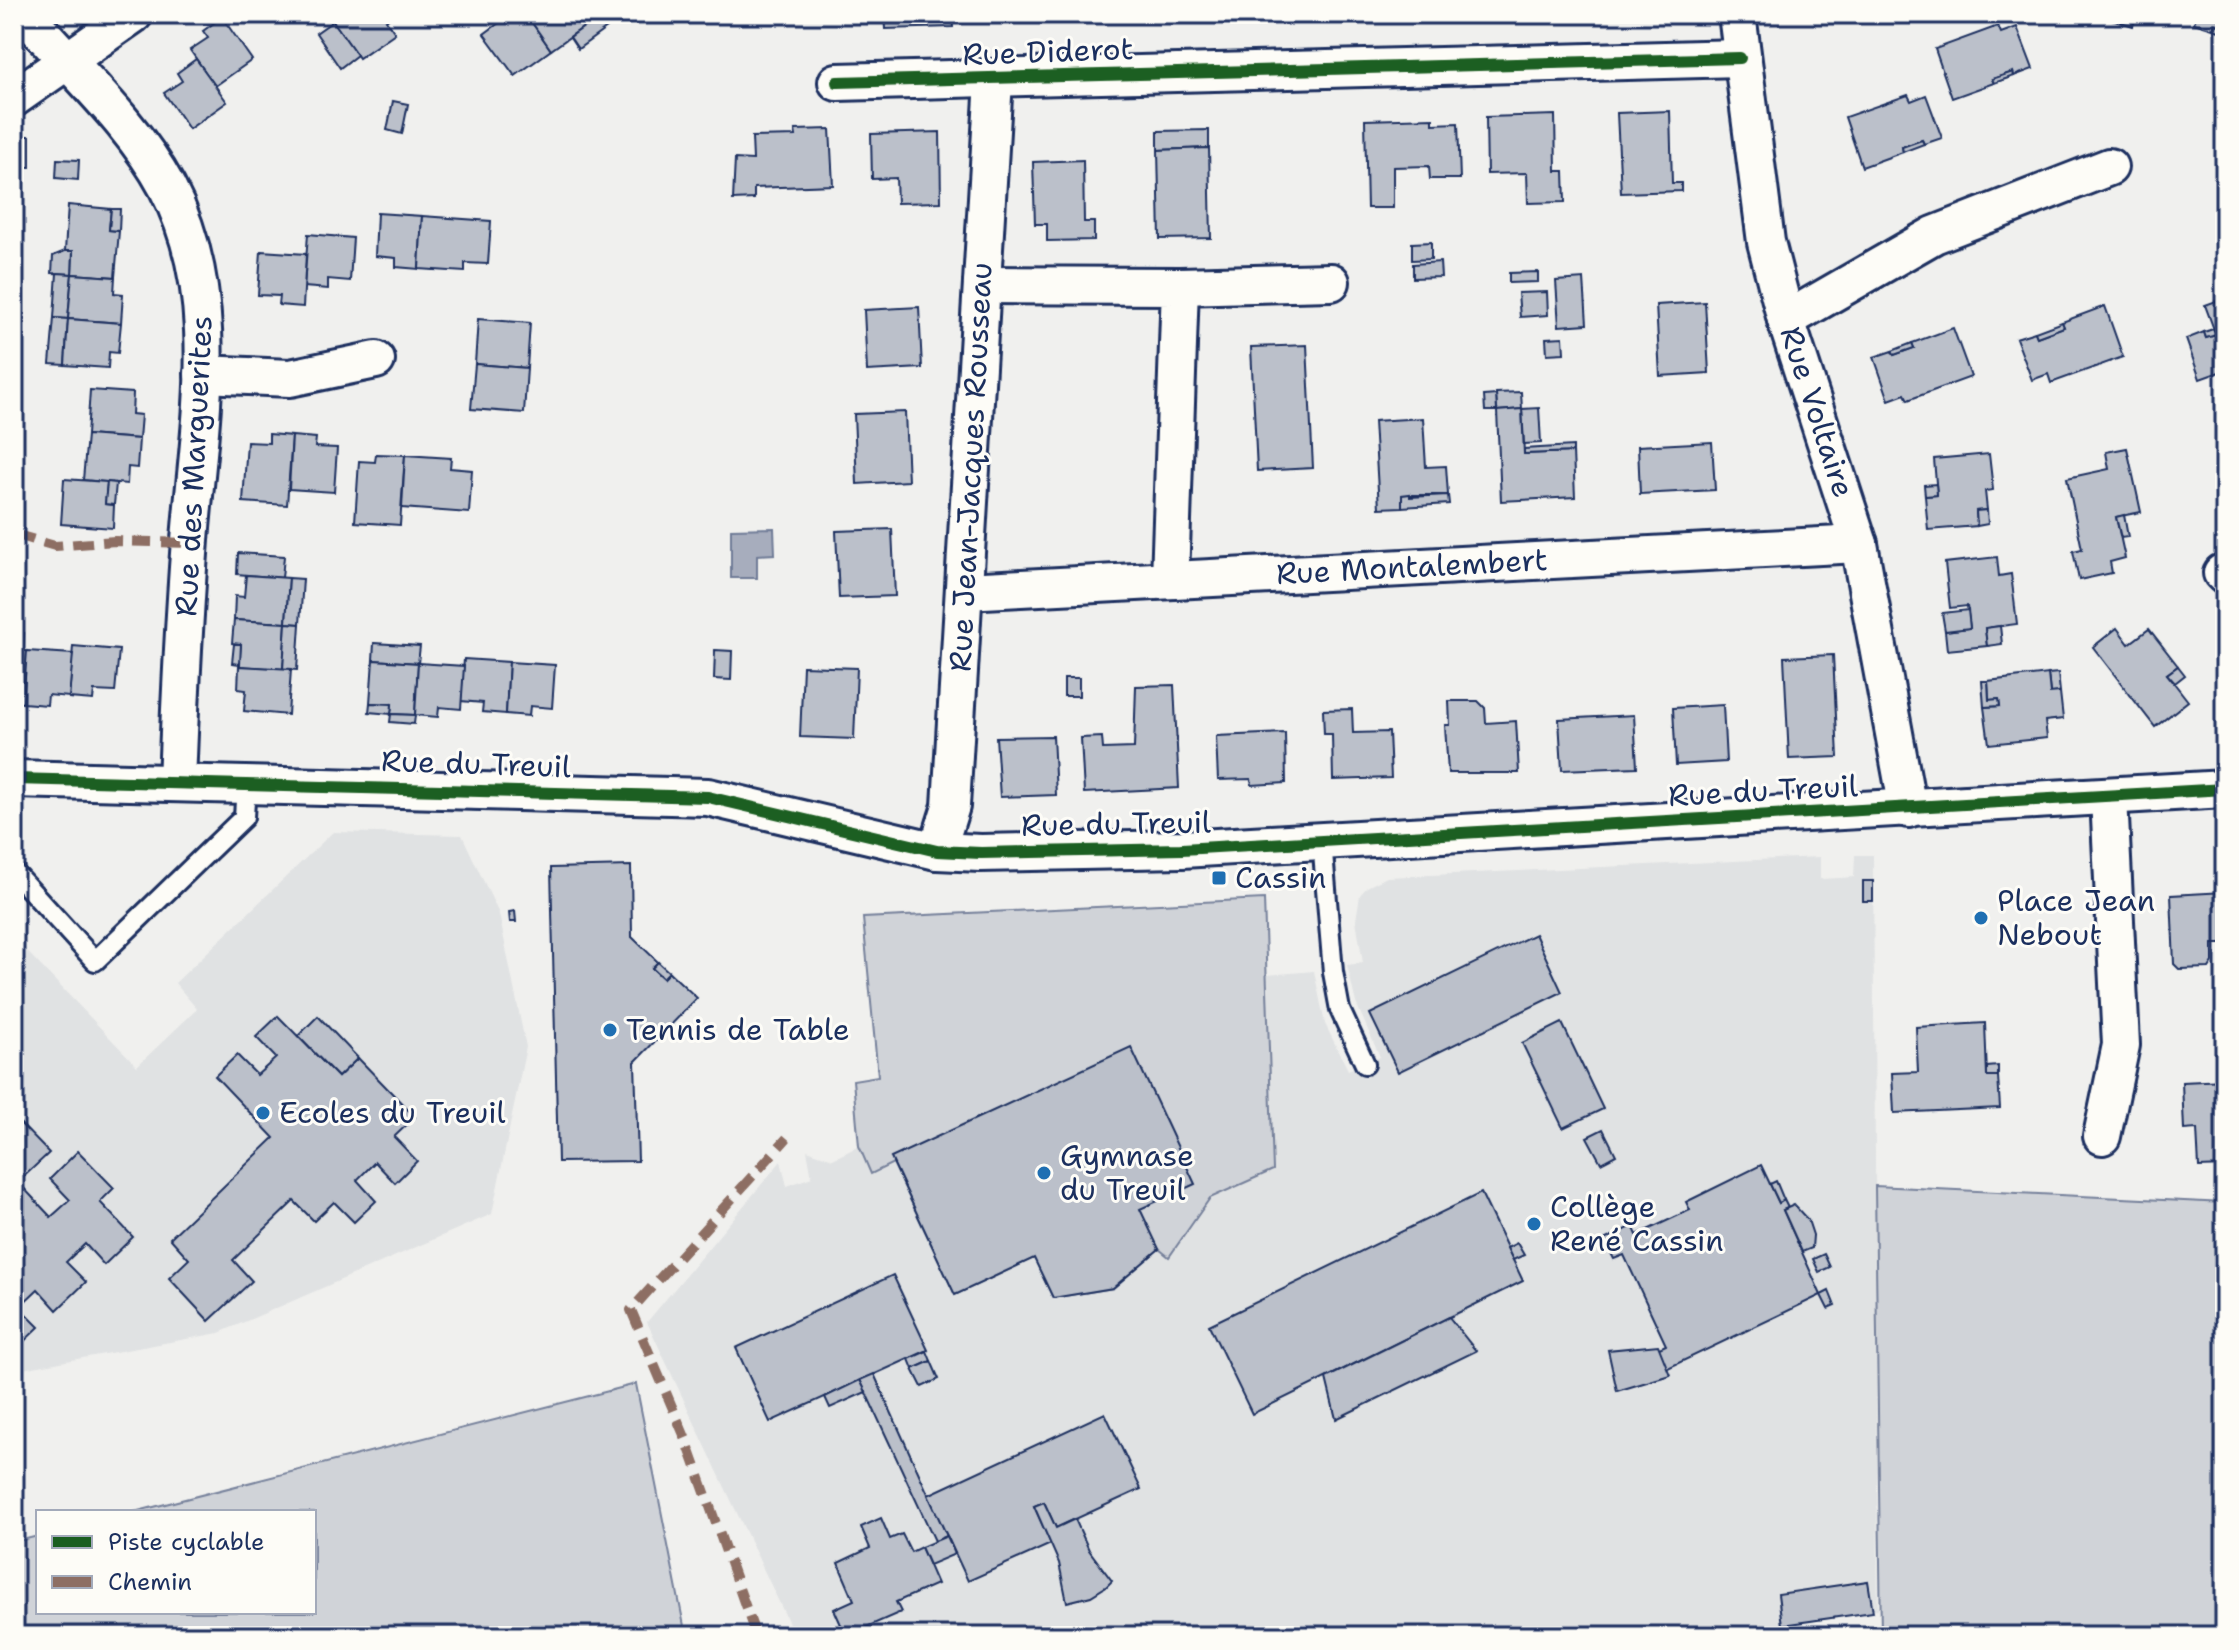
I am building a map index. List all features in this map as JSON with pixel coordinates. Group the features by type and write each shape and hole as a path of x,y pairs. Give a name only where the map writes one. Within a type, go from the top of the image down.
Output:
{"street":[{"name":"Rue des Marguerites","path":"25,14 130,131 168,188 194,253 203,299 203,374 177,783"},
{"path":"14,98 134,14"},
{"name":"Rue Voltaire","path":"1737,14 1740,58 1766,242 1786,320 1859,544 1908,809"},
{"name":"Rue Diderot","path":"837,82 1740,58"},
{"name":"Rue Jean-Jacques Rousseau","path":"937,851 951,806 994,80"},
{"path":"1786,320 1934,235 2109,167"},
{"path":"982,285 1180,286 1331,282"},
{"path":"1170,579 1180,286"},
{"path":"203,374 290,378 376,360"},
{"name":"Rue Montalembert","path":"965,591 1859,544"},
{"name":"Rue du Treuil","path":"14,779 708,797 937,851 1182,849 2225,789"},
{"path":"2102,1136 2121,1045 2109,797"}],"lane":[{"path":"14,872 95,961 244,817 246,784"},
{"path":"1322,841 1337,997 1365,1064"}],"shaded area":[{"name":"Ecoles du Treuil","path":"333,832 462,835 499,914 526,1047 492,1214 219,1333 17,1370 14,1367 14,938 137,1066 197,1009 175,983"},
{"name":"Collège René Cassin","path":"1855,855 1873,855 1878,1609 1723,1636 795,1636 647,1322 781,1161 787,1186 812,1177 807,1150 833,1159 859,1146 871,1174 893,1163 1034,1258 1113,1288 1159,1249 1170,1256 1210,1198 1273,1170 1267,975 1314,971 1325,1024 1348,1070 1380,1057 1356,1003 1347,965 1363,963 1356,920 1360,895 1367,887 1387,877 1820,857 1820,879 1840,878 1854,877"},
{"path":"1264,899 1273,1170 1210,1198 1169,1257 1159,1249 1113,1288 1053,1298 1034,1258 955,1295 893,1163 871,1174 859,1146 853,1080 878,1076 863,918"},
{"path":"1875,1186 2225,1203 2225,1636 1881,1636"},
{"path":"636,1384 686,1636 14,1636 14,1542 36,1536 36,1614 316,1614 316,1510 142,1510"}],"water":[{"path":"774,528 775,554 757,555 757,578 731,578 731,529"}],"building":[{"path":"343,14 393,14 386,20 395,33 359,58 333,21"},
{"path":"511,14 526,14 551,50 515,76 484,34"},
{"path":"526,14 602,14 551,50"},
{"path":"602,14 609,14 615,22 578,49 570,37"},
{"path":"884,14 952,14 953,27 885,29"},
{"path":"1007,14 1082,14 1082,24 1048,24 1048,18 1008,20"},
{"path":"1148,14 1210,14 1210,20 1148,21"},
{"path":"1252,14 1326,14 1326,17 1252,18"},
{"path":"2096,14 2137,14 2133,26"},
{"path":"2197,14 2225,14 2225,27 2215,24 2213,29 2194,23"},
{"path":"222,17 252,60 215,86 190,50 208,38 203,31"},
{"path":"333,21 357,55 340,68 316,33"},
{"path":"2215,24 2225,27 2225,33 2213,29"},
{"path":"1998,26 2001,33 2017,27 2033,69 1992,79 1994,83 1952,98 1935,49"},
{"path":"196,59 227,102 189,129 164,93 182,81 177,73"},
{"path":"2013,72 2014,76 1994,83 1992,79"},
{"path":"1908,95 1911,101 1926,95 1942,138 1924,144 1922,140 1902,147 1903,152 1862,167 1845,117"},
{"path":"393,101 408,104 402,134 387,130"},
{"path":"1670,111 1672,183 1681,183 1681,191 1621,193 1617,113"},
{"path":"1555,115 1556,171 1564,171 1565,202 1528,203 1527,173 1487,174 1486,117"},
{"path":"1433,118 1433,124 1458,123 1460,179 1430,179 1429,166 1393,167 1393,208 1367,208 1365,120"},
{"path":"830,129 833,185 754,188 754,199 733,200 735,159 753,160 752,137 796,136 795,130"},
{"path":"1209,130 1209,148 1158,150 1158,131"},
{"path":"940,132 941,202 897,203 896,178 872,179 871,134"},
{"path":"14,136 30,136 30,167 14,167"},
{"path":"1922,140 1924,144 1903,152 1902,147"},
{"path":"1209,148 1211,238 1160,239 1158,150"},
{"path":"57,159 79,160 78,180 56,178"},
{"path":"1083,160 1084,222 1094,222 1094,240 1047,241 1047,224 1035,224 1033,162"},
{"path":"68,205 111,209 109,230 119,231 115,277 72,274 73,251 65,251"},
{"path":"111,209 120,209 119,231 109,230"},
{"path":"377,213 422,216 419,269 396,267 396,258 375,256"},
{"path":"422,216 491,221 488,264 465,263 465,272 419,269"},
{"path":"308,234 353,238 350,281 328,279 328,289 304,287"},
{"path":"1431,242 1431,259 1412,260 1412,243"},
{"path":"73,251 72,274 52,273 53,256"},
{"path":"261,251 306,254 303,307 279,305 280,296 258,295"},
{"path":"1440,262 1441,277 1413,278 1413,264"},
{"path":"1538,272 1538,282 1509,283 1509,273"},
{"path":"57,273 72,274 68,319 54,318"},
{"path":"72,274 115,277 114,293 123,294 121,323 68,319"},
{"path":"1584,279 1587,324 1559,326 1556,281"},
{"path":"1547,292 1548,315 1520,317 1518,293"},
{"path":"2225,298 2225,370 2200,379 2186,339 2204,332 2206,338 2216,335 2205,305"},
{"path":"1705,302 1709,373 1660,376 1656,305"},
{"path":"2105,306 2123,357 2051,383 2048,374 2032,380 2016,338 2035,332 2037,337 2064,327 2062,322"},
{"path":"919,307 922,368 867,371 864,310"},
{"path":"54,318 68,319 65,365 50,364"},
{"path":"68,319 121,323 118,353 109,352 108,368 65,365"},
{"path":"478,319 530,323 527,368 475,364"},
{"path":"2062,322 2064,327 2037,337 2035,332"},
{"path":"1953,328 1971,377 1908,400 1905,394 1889,400 1874,357 1892,351 1894,355 1914,348 1912,343"},
{"path":"2213,329 2216,335 2206,338 2204,332"},
{"path":"1563,337 1564,353 1547,354 1546,338"},
{"path":"1912,343 1914,348 1894,355 1892,351"},
{"path":"1307,345 1313,468 1257,471 1251,347"},
{"path":"475,364 527,368 524,413 471,409"},
{"path":"90,390 133,393 132,414 141,415 139,439 87,435"},
{"path":"1521,392 1522,409 1497,411 1496,393"},
{"path":"1496,395 1497,411 1485,411 1484,396"},
{"path":"1539,408 1541,443 1524,444 1522,409"},
{"path":"1522,409 1524,454 1573,452 1575,497 1501,501 1497,411"},
{"path":"905,412 908,481 857,484 854,414"},
{"path":"1423,418 1426,467 1446,466 1448,495 1402,495 1402,507 1379,508 1374,421"},
{"path":"269,434 292,436 287,505 243,502 247,442 269,443"},
{"path":"87,435 139,439 137,468 128,467 127,484 83,480"},
{"path":"292,436 316,438 315,447 337,448 334,492 289,489"},
{"path":"1712,442 1715,490 1640,494 1638,446"},
{"path":"1573,446 1573,452 1524,454 1524,449"},
{"path":"2127,448 2141,512 2116,517 2125,558 2110,562 2112,573 2079,580 2073,551 2082,549 2067,478 2109,469 2106,452"},
{"path":"376,454 405,455 400,525 355,522 359,461 375,462"},
{"path":"1989,454 1993,490 1985,491 1987,510 1976,511 1977,526 1928,530 1925,496 1937,495 1934,459"},
{"path":"405,455 451,458 450,468 472,470 469,513 402,508"},
{"path":"64,479 107,482 105,504 114,505 113,528 61,524"},
{"path":"107,482 116,483 114,505 105,504"},
{"path":"1936,484 1937,495 1925,496 1924,485"},
{"path":"1410,494 1410,497 1448,495 1449,504 1402,507 1402,495"},
{"path":"1987,510 1988,524 1977,526 1976,511"},
{"path":"2124,515 2128,537 2121,538 2116,517"},
{"path":"892,529 895,596 839,598 836,531"},
{"path":"238,553 284,556 282,578 237,574"},
{"path":"1997,557 1999,576 2011,574 2017,624 1985,628 1987,646 1947,650 1945,631 1970,628 1967,606 1950,608 1945,563"},
{"path":"246,575 289,578 286,623 234,620 235,596 244,597"},
{"path":"289,578 303,579 300,624 286,623"},
{"path":"1968,610 1970,628 1945,631 1942,613"},
{"path":"234,620 286,623 283,669 239,666 241,644 232,643"},
{"path":"286,623 300,624 297,670 283,669"},
{"path":"2000,626 2002,644 1987,646 1985,628"},
{"path":"2117,628 2129,644 2149,629 2178,666 2167,674 2188,701 2155,727 2093,647"},
{"path":"14,633 24,633 23,650 14,650"},
{"path":"374,643 420,646 418,663 373,660"},
{"path":"234,644 241,644 240,664 232,663"},
{"path":"73,646 119,650 115,692 94,691 93,700 69,698"},
{"path":"14,650 27,651 23,703 14,702"},
{"path":"715,650 732,651 731,680 714,679"},
{"path":"27,651 73,654 69,697 48,695 47,705 23,703"},
{"path":"1833,655 1838,757 1789,759 1784,657"},
{"path":"464,659 509,662 506,714 482,712 483,703 461,701"},
{"path":"373,660 418,663 415,715 391,714 392,704 370,703"},
{"path":"509,662 555,665 552,708 530,706 529,716 506,714"},
{"path":"418,663 464,666 461,709 439,707 438,717 415,715"},
{"path":"239,666 291,669 288,715 244,711 246,690 238,689"},
{"path":"803,666 857,668 854,739 800,737"},
{"path":"2178,666 2185,675 2175,683 2167,674"},
{"path":"2058,673 2060,692 2050,693 2048,674"},
{"path":"2048,674 2050,693 2060,692 2063,719 2045,721 2047,738 1989,744 1984,707 2000,706 1999,699 1989,700 1988,681"},
{"path":"1064,678 1079,678 1079,696 1064,696"},
{"path":"1982,681 1988,681 1989,700 1999,699 2000,706 1984,707"},
{"path":"1174,685 1179,788 1084,793 1081,738 1102,737 1103,749 1134,748 1136,686"},
{"path":"1449,701 1478,701 1485,708 1486,723 1516,721 1519,773 1448,773 1445,725 1450,725"},
{"path":"370,703 392,704 391,714 369,712"},
{"path":"1723,705 1726,762 1676,765 1673,708"},
{"path":"1352,709 1353,733 1389,732 1391,778 1333,780 1332,734 1324,734 1323,710"},
{"path":"391,714 415,715 414,724 390,722"},
{"path":"1634,715 1637,767 1562,770 1559,719"},
{"path":"1285,733 1286,783 1252,785 1251,779 1218,780 1216,736"},
{"path":"1053,736 1056,795 1000,797 996,737"},
{"name":"Tennis de Table","path":"631,866 632,937 658,962 652,968 663,978 669,972 697,998 635,1062 638,1161 558,1162 551,868"},
{"path":"1863,881 1873,881 1873,901 1863,901"},
{"path":"2225,892 2225,944 2213,944 2213,962 2209,968 2179,969 2174,964 2171,895"},
{"path":"515,911 516,922 510,922 509,912"},
{"path":"1535,934 1562,992 1398,1072 1370,1014"},
{"path":"658,962 669,972 663,978 652,968"},
{"path":"278,1016 338,1077 358,1058 415,1117 394,1137 417,1161 395,1183 375,1162 357,1180 376,1201 354,1222 334,1202 314,1221 294,1201 233,1260 252,1281 209,1321 169,1278 189,1259 170,1238 274,1138 215,1076 237,1055 257,1075 276,1058 256,1037"},
{"path":"318,1016 358,1058 338,1077 298,1036"},
{"path":"1562,1023 1603,1109 1563,1128 1522,1043"},
{"path":"1985,1023 1987,1076 1998,1076 2000,1108 1894,1113 1892,1073 1918,1072 1916,1027"},
{"name":"Gymnase du Treuil","path":"1131,1047 1195,1184 1140,1209 1159,1249 1113,1288 1053,1298 1034,1258 955,1295 891,1158"},
{"path":"1998,1066 1998,1076 1987,1076 1987,1067"},
{"path":"2225,1080 2225,1166 2199,1167 2197,1129 2184,1130 2182,1082"},
{"path":"14,1117 49,1153 18,1182 51,1217 70,1200 50,1179 78,1151 114,1188 100,1202 133,1237 104,1265 85,1244 66,1262 86,1282 57,1310 38,1289 19,1307 39,1327 14,1351"},
{"path":"1603,1129 1616,1155 1601,1163 1587,1137"},
{"path":"1761,1165 1779,1203 1784,1200 1788,1208 1783,1210 1821,1295 1666,1369 1657,1349 1666,1345 1624,1255 1614,1259 1604,1240 1633,1226 1637,1235 1690,1210 1686,1202"},
{"path":"1776,1181 1784,1200 1779,1203 1770,1184"},
{"path":"1481,1193 1523,1281 1252,1414 1209,1325"},
{"path":"1794,1205 1808,1220 1813,1235 1812,1248 1802,1252 1783,1210"},
{"path":"1517,1243 1524,1255 1513,1260 1507,1248"},
{"path":"1824,1254 1830,1267 1819,1272 1813,1259"},
{"path":"893,1275 928,1350 770,1422 736,1348"},
{"path":"1829,1291 1835,1306 1828,1309 1821,1295"},
{"path":"1449,1317 1476,1351 1336,1419 1326,1378"},
{"path":"1658,1345 1670,1375 1617,1391 1608,1350"},
{"path":"927,1351 931,1361 913,1369 909,1359"},
{"path":"931,1361 939,1379 922,1387 913,1369"},
{"path":"874,1374 947,1536 935,1541 860,1380"},
{"path":"860,1380 866,1392 830,1408 825,1397"},
{"path":"1105,1413 1141,1489 1056,1528 1044,1502 1034,1506 1051,1544 968,1581 928,1495"},
{"path":"1044,1502 1056,1528 1075,1519 1089,1550 1112,1581 1091,1596 1067,1602 1059,1563 1034,1506"},
{"path":"881,1518 890,1539 902,1534 911,1552 921,1547 937,1584 896,1602 901,1612 846,1636 834,1609 854,1600 838,1563 870,1548 861,1527"},
{"path":"947,1536 955,1554 929,1565 921,1547"},
{"path":"1868,1581 1873,1612 1782,1625 1778,1594"},
{"path":"14,1614 20,1636 14,1636"}],"marked path":[{"path":"14,534 55,546 115,541 190,543"},
{"path":"756,1636 687,1442 631,1310 787,1138"}],"cycle path":[{"path":"837,82 1740,58"},
{"path":"14,779 708,797 937,851 981,853 1182,849 2225,789"}],"place":[{"name":"Cassin","path":"1219,878"},
{"name":"Place Jean Nebout","path":"1981,918"},
{"name":"Tennis de Table","path":"610,1030"},
{"name":"Ecoles du Treuil","path":"263,1113"},
{"name":"Gymnase du Treuil","path":"1044,1173"},
{"name":"Collège René Cassin","path":"1534,1224"}]}
